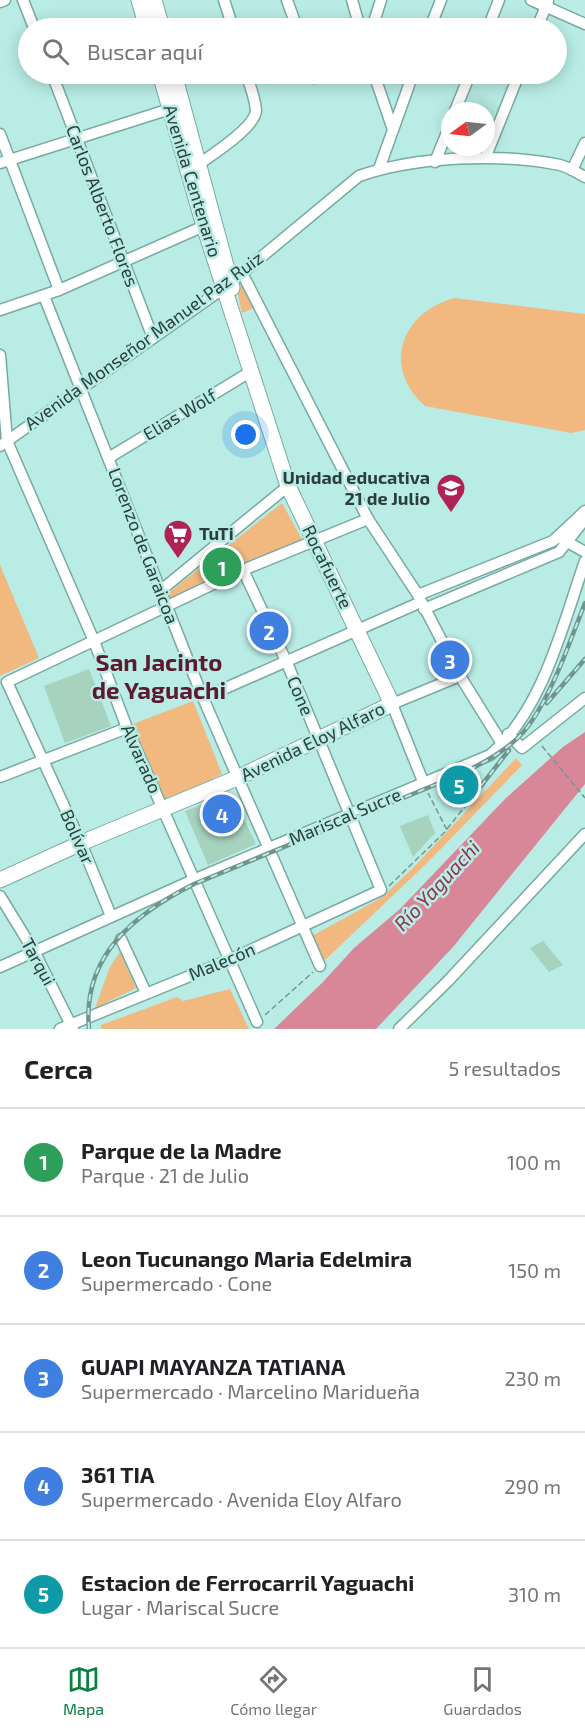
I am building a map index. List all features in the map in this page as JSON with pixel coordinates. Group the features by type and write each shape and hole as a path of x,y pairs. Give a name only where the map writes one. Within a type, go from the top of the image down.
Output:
{"street":[{"path":"0,2 5,0"},
{"path":"23,0 30,18"},
{"path":"139,0 144,18"},
{"path":"154,0 159,18"},
{"path":"224,0 230,18"},
{"path":"287,0 293,18"},
{"path":"352,0 357,18"},
{"path":"375,18 381,0"},
{"path":"434,18 441,0"},
{"path":"492,18 499,0"},
{"path":"531,0 547,3 585,24"},
{"path":"541,18 547,3"},
{"name":"Carlos Alberto Flores","path":"56,84 153,338"},
{"name":"Avenida Centenario","path":"163,84 204,226 233,280"},
{"name":"Avenida Centenario","path":"177,84 233,280"},
{"path":"200,165 248,127 254,119 256,111 249,84"},
{"path":"377,84 392,127"},
{"path":"379,169 408,84"},
{"path":"459,102 466,84"},
{"path":"495,134 515,84"},
{"path":"4,161 170,109"},
{"path":"0,134 4,161 59,290"},
{"path":"572,170 585,143"},
{"path":"435,162 441,147"},
{"name":"Avenida Monseñor Manuel Paz Ruiz","path":"4,444 233,280 359,176 379,169 486,156 562,165 585,177"},
{"path":"0,310 44,296 123,264 204,226"},
{"path":"233,280 368,519 421,602 460,676 504,738 522,748 585,698"},
{"name":"Rocafuerte","path":"233,280 233,309 250,372 288,486 392,704 424,784"},
{"name":"Lorenzo de Garaicoa","path":"44,296 110,457 203,698 320,966"},
{"name":"Alvarado","path":"0,355 4,444 94,641 127,728 257,1022"},
{"name":"Elias Wolf","path":"110,457 250,372"},
{"path":"160,591 288,486"},
{"path":"563,539 585,512"},
{"path":"94,641 243,570 368,519"},
{"path":"203,698 563,539 585,519"},
{"path":"563,539 585,552"},
{"name":"Mariscal Sucre","path":"0,967 193,880 484,758 504,738 544,680 585,561"},
{"name":"Cone","path":"243,570 286,663 381,890"},
{"name":"Bolívar","path":"94,641 7,682 26,719 40,759 81,843 111,916"},
{"name":"Avenida Eloy Alfaro","path":"0,880 81,843 237,778 392,704 460,676"},
{"path":"0,777 40,759 127,728"},
{"path":"399,1029 448,981 585,834"},
{"name":"Malecón","path":"60,1029 72,1027 146,993 229,960 381,890"},
{"name":"Tarqui","path":"0,896 35,953 72,1027"},
{"path":"122,939 146,993"}],"path":[{"path":"542,745 585,798"},
{"path":"424,784 447,830"},
{"path":"381,890 391,885 447,830 482,786"},
{"path":"257,1022 320,966"}],"shaded area":[{"path":"240,284 254,308 242,313 236,285"},
{"path":"454,298 585,314 585,430 571,433 425,406 412,391 404,375 401,359 403,343 410,329 421,316 435,305"},
{"path":"282,503 303,541 170,599 167,594"},
{"path":"0,565 39,658 0,676"},
{"path":"193,701 222,774 165,803 133,724"},
{"path":"516,758 522,765 427,863 323,962 312,936 381,898 412,869"},
{"path":"120,952 136,988 95,1008 110,967"},
{"path":"230,989 249,1029 101,1029 101,1025 177,997 183,1001"}],"water":[{"name":"Río Yaguachi","path":"585,732 585,784 453,947 376,1029 274,1029 322,983 354,948 400,909 506,798 563,747"}],"building":[{"path":"89,669 111,726 65,743 44,686"},
{"path":"474,770 480,786 444,801 439,785"},
{"path":"232,794 256,844 208,865 185,811"},
{"path":"428,815 435,833 413,857 400,826"},
{"path":"543,941 563,965 549,972 530,948"}],"railway":[{"path":"89,1029 89,1003 94,979 104,959 117,940 152,909 194,884 454,777 485,762 514,742 529,725 546,697 585,603"},
{"path":"547,703 585,659"},
{"path":"481,786 509,750"}],"place":[{"name":"Unidad educativa 21 de Julio","path":"451,514"},
{"name":"TuTi","path":"178,560"},
{"name":"Parque de la Madre","path":"222,567"},
{"name":"Leon Tucunango Maria Edelmira","path":"269,631"},
{"name":"GUAPI MAYANZA TATIANA","path":"450,660"},
{"name":"Estacion de Ferrocarril Yaguachi","path":"459,785"},
{"name":"361 TIA","path":"222,814"}],"district":[{"name":"San Jacinto de Yaguachi","path":"159,677"}]}
